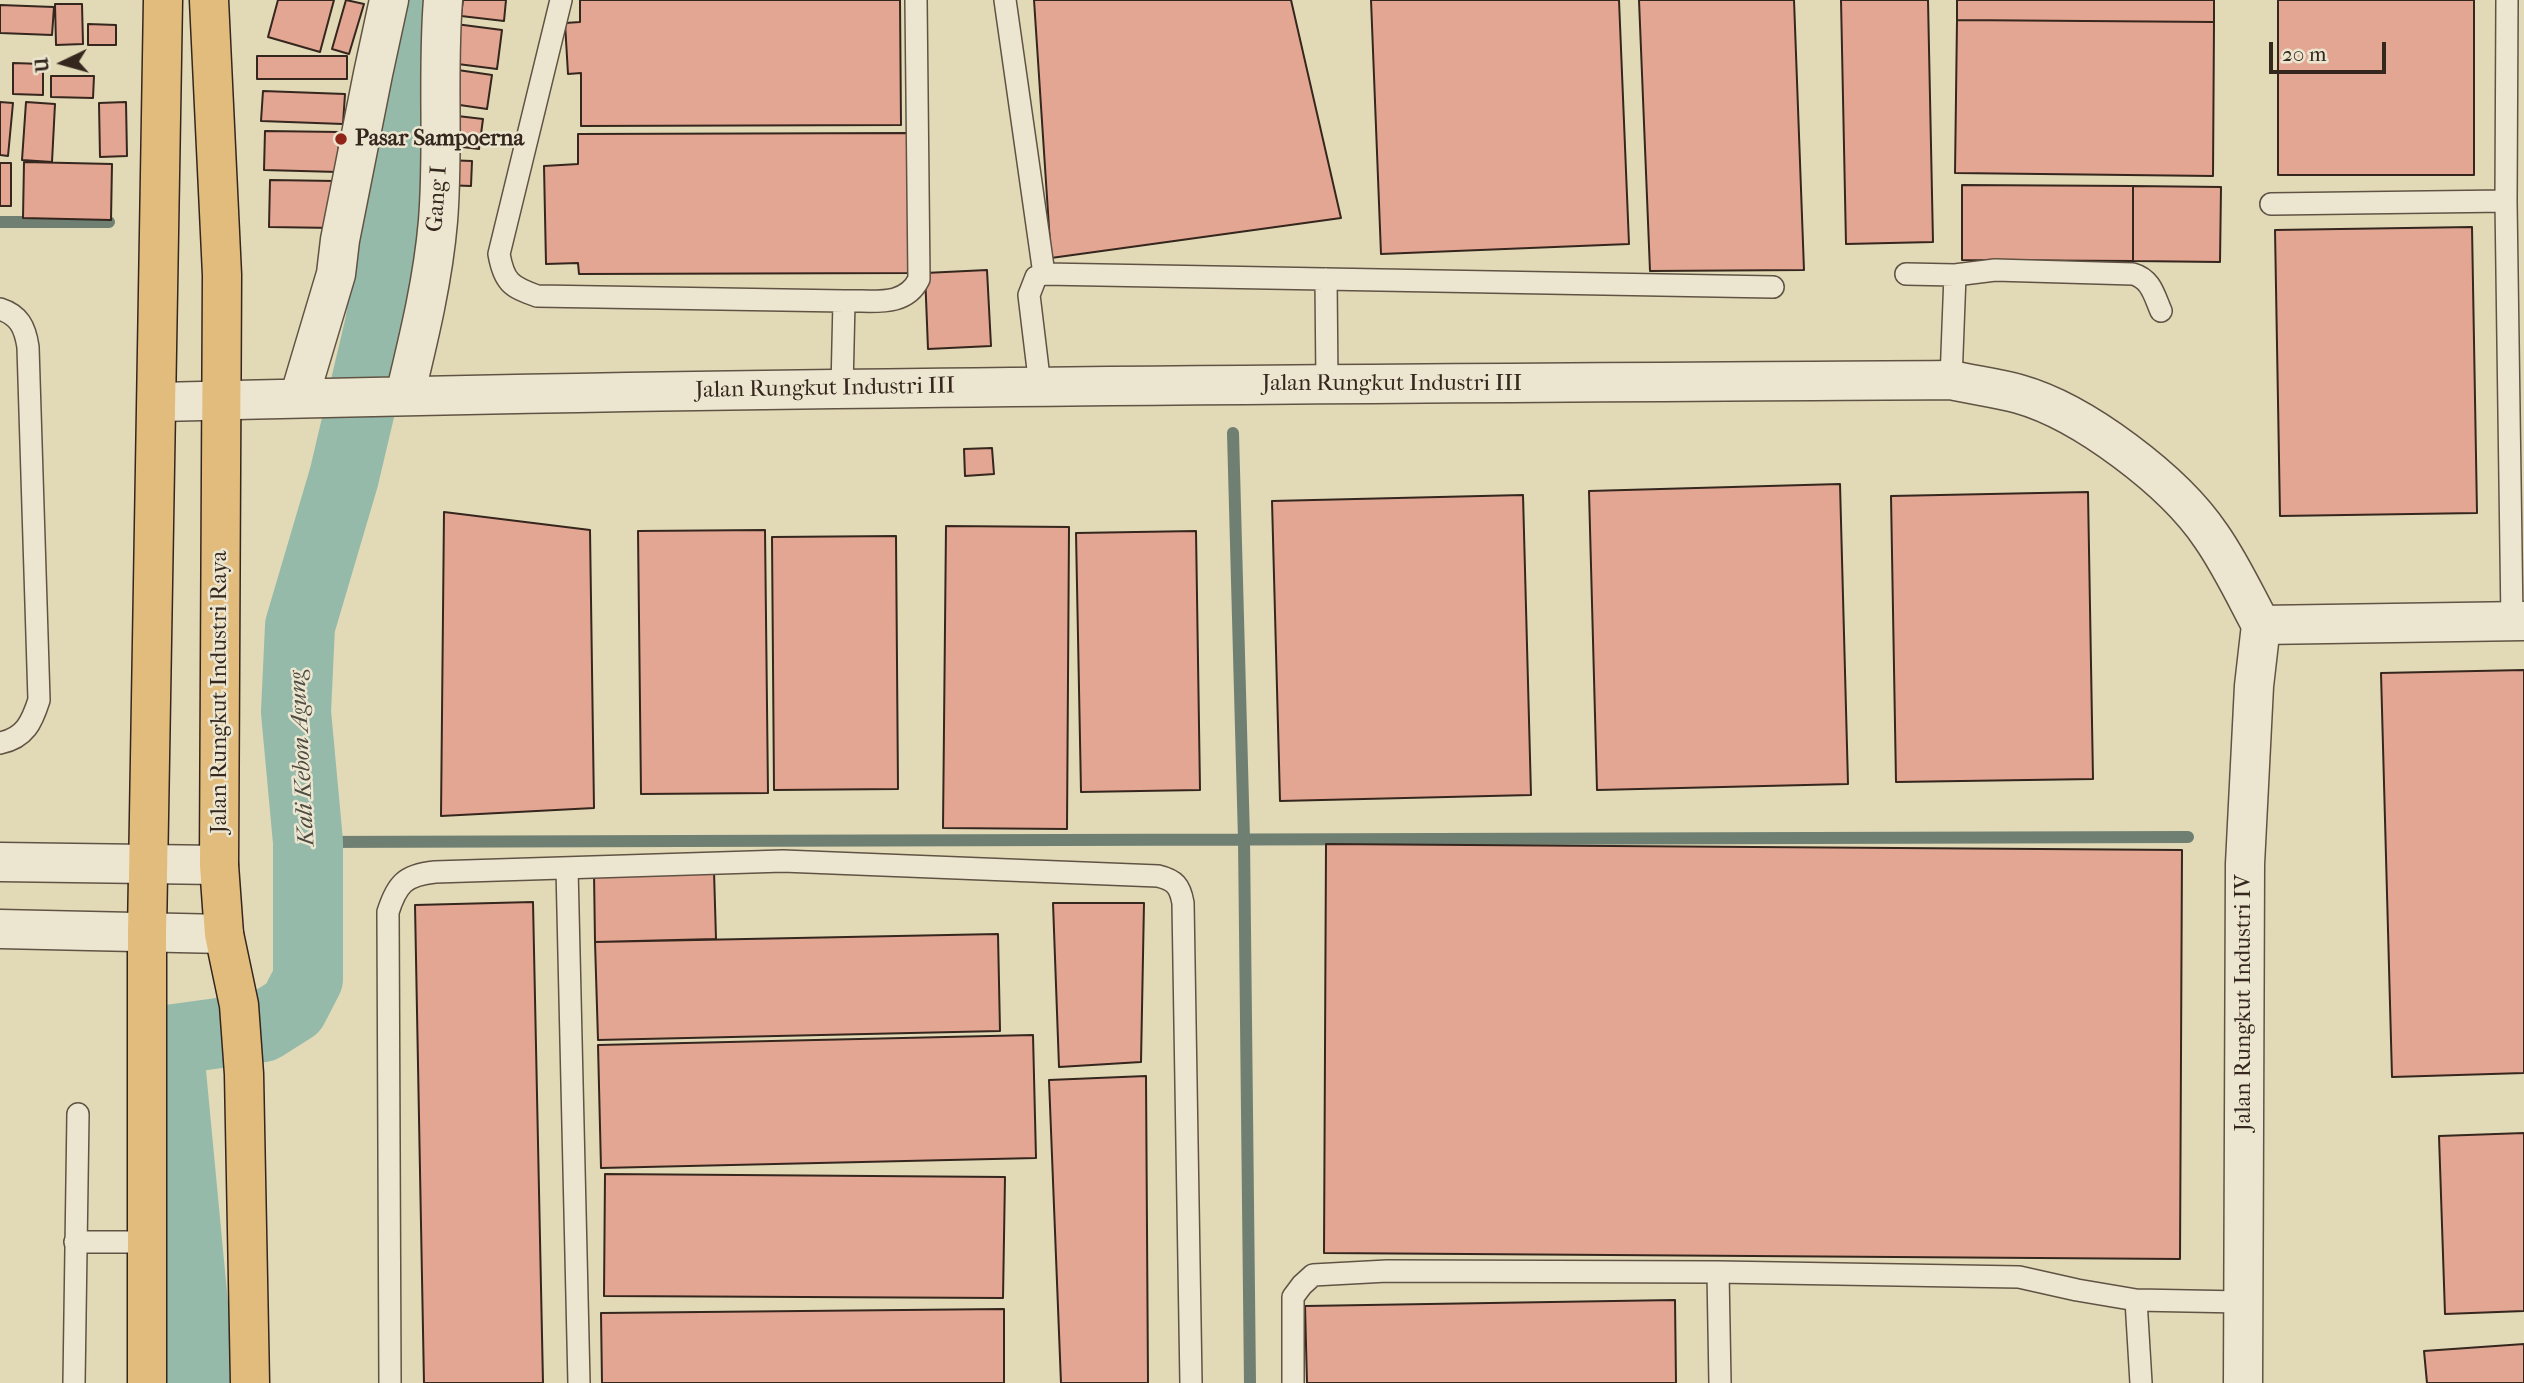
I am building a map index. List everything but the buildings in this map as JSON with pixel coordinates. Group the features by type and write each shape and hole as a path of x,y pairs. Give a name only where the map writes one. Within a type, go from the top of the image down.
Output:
{"main road":[{"path":"147,1383 147,933 163,0"},
{"name":"Jalan Rungkut Industri Raya","path":"209,0 222,275 219,865 224,934 239,1005 244,1074 250,1383"}],"street":[{"path":"302,398 336,274 340,240 370,86 390,0"},
{"name":"Gang I","path":"394,395 430,291 438,221 442,140 440,45 443,0"},
{"name":"Jalan Rungkut Industri III","path":"158,402 394,395 842,388 1951,380 2020,394 2066,414 2124,450 2174,493 2211,535 2261,625"},
{"path":"2261,625 2518,621"},
{"name":"Jalan Rungkut Industri IV","path":"2243,1383 2241,1302 2245,864 2254,686 2261,625"},
{"path":"0,862 219,865"},
{"path":"0,929 224,934"}],"lane":[{"path":"561,0 499,254 509,283 537,296 844,301 895,300 913,291 919,279 916,0"},
{"path":"1006,0 1044,274"},
{"path":"2507,0 2516,54 2506,201 2518,621"},
{"path":"2271,204 2506,201"},
{"path":"1906,274 1955,275 1995,270 2133,274 2144,277 2161,311"},
{"path":"1040,386 1029,295 1036,277 1044,274 1773,287"},
{"path":"1951,380 1955,275"},
{"path":"1326,279 1327,384"},
{"path":"842,388 844,301"},
{"path":"0,309 14,314 21,323 28,347 40,700 33,721 24,732 12,741 0,743"},
{"path":"390,1383 388,912 394,893 404,881 418,874 783,861 1158,876 1178,885 1183,903 1191,1383"},
{"path":"567,868 579,1383"},
{"path":"74,1383 78,1114"},
{"path":"75,1242 147,1242"},
{"path":"1293,1383 1293,1297 1301,1285 1313,1275 1387,1271 1718,1272 2020,1277 2136,1300 2241,1302"},
{"path":"1718,1272 1720,1383"},
{"path":"2136,1300 2141,1383"}],"waterway":[{"name":"Kali Kebon Agung","path":"195,1383 194,1315 168,1040 263,1027 293,1008 308,979 308,842 296,712 300,626 344,477 380,324 403,170 411,53 419,0"},
{"path":"0,222 109,222"},
{"path":"1233,433 1244,839 1250,1383"},
{"path":"308,842 2188,837"}],"place":[{"name":"Pasar Sampoerna","path":"341,139"}]}
